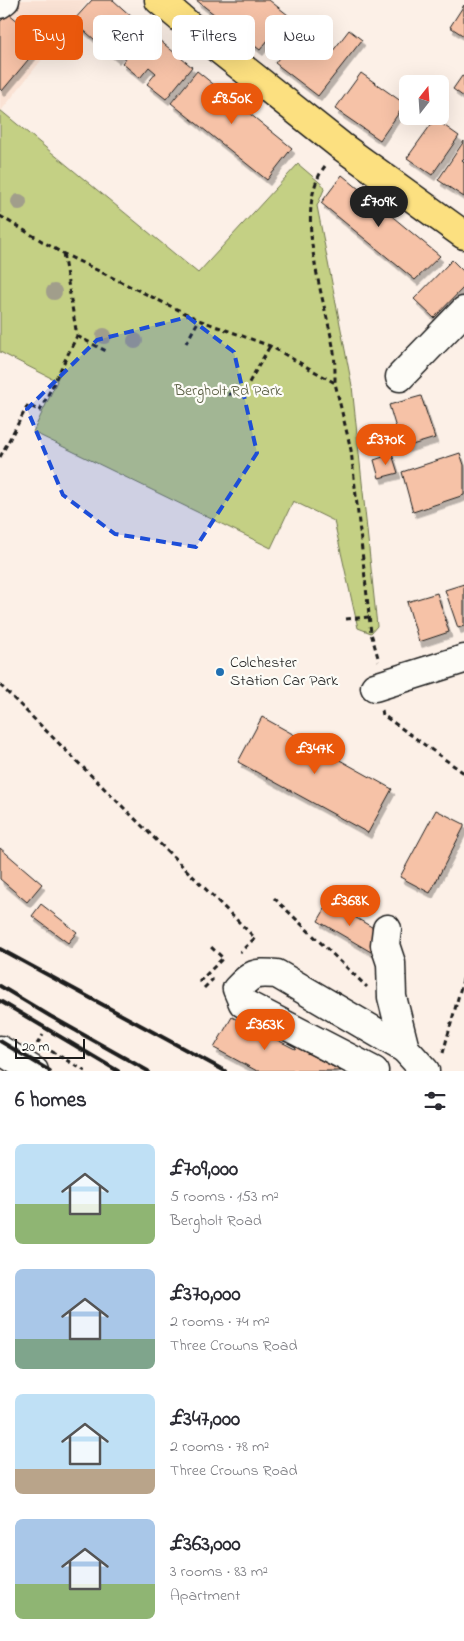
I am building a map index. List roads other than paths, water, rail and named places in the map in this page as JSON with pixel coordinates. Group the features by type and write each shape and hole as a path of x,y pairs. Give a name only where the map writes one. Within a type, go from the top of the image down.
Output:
{"main road":[{"path":"159,0 191,28 341,146 464,234"}],"street":[{"path":"0,4 5,0"},
{"path":"400,377 464,311"},
{"path":"380,686 464,659"},
{"path":"388,929 385,945 391,963 392,997 406,1049"},
{"path":"374,1071 243,1003 237,988 256,973 277,974 406,1049 425,1071"},
{"path":"0,1050 34,1071"}],"railway":[{"path":"0,949 225,1071"},
{"path":"0,986 148,1071"},
{"path":"0,1001 118,1071"},
{"path":"0,1041 50,1071"}],"place":[{"name":"Colchester Station Car Park","path":"220,672"}],"park label":[{"name":"Bergholt Rd Park","path":"228,391"}]}
